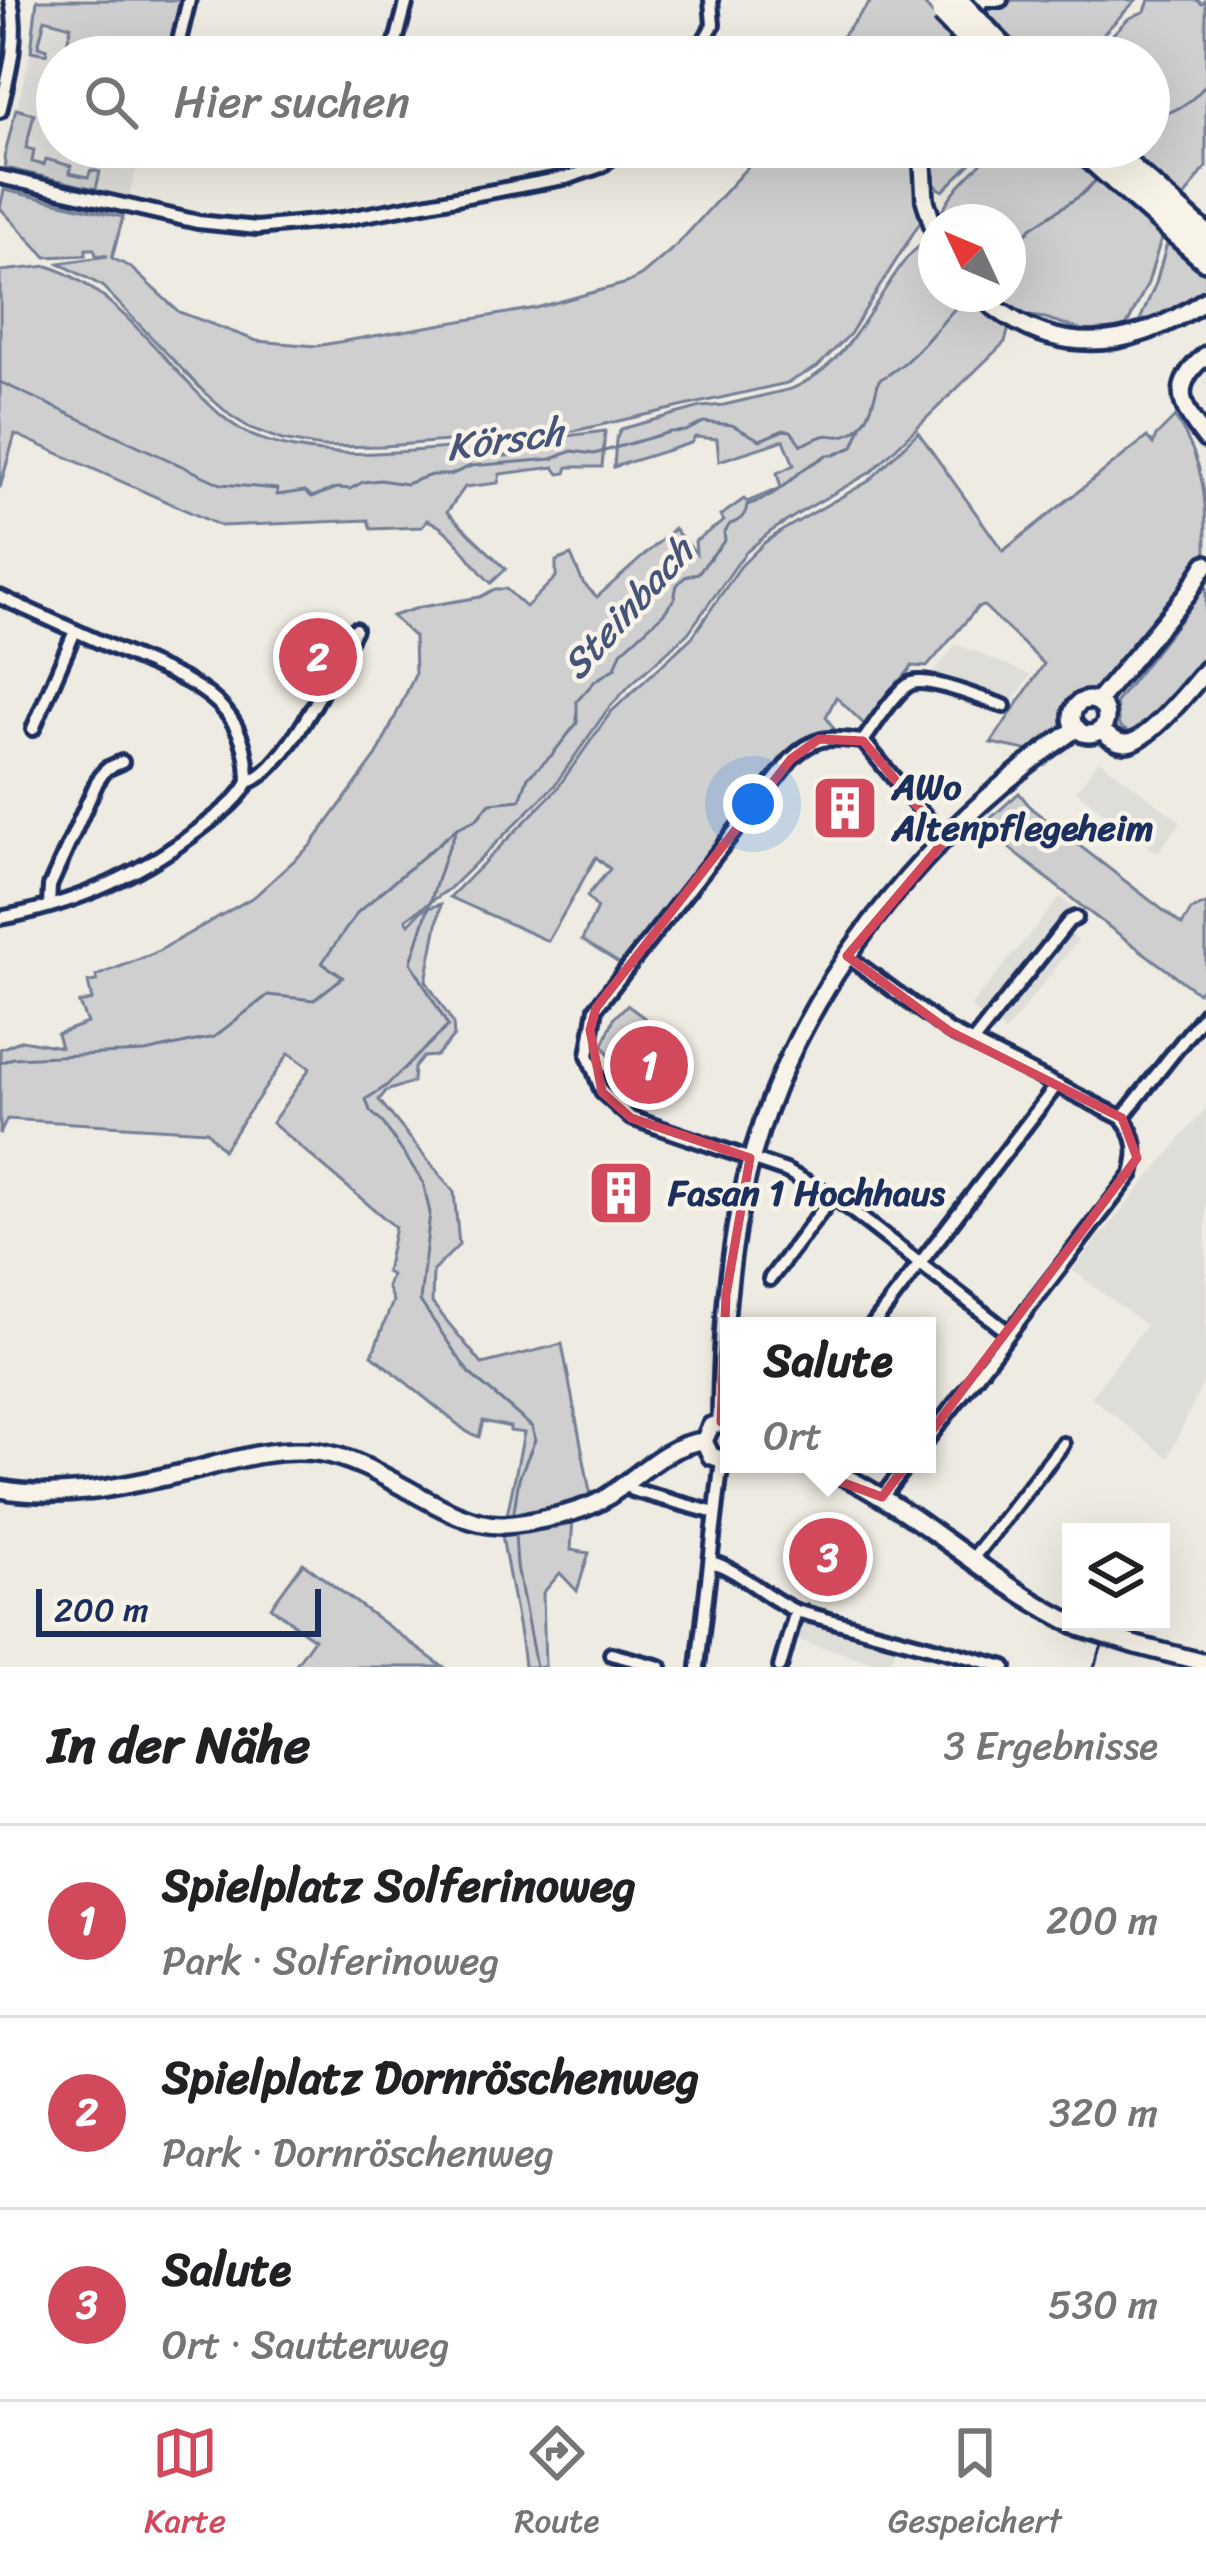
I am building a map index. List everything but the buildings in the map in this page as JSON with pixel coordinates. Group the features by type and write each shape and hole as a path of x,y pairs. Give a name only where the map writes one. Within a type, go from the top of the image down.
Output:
{"highway":[{"path":"946,3 970,36"},
{"path":"946,3 986,36"},
{"path":"1103,168 1206,260"},
{"path":"1130,168 1206,236"}],"street":[{"path":"0,111 14,45 11,0"},
{"path":"180,36 189,0"},
{"path":"398,36 407,0"},
{"path":"963,36 982,0 1000,0"},
{"path":"710,36 713,5"},
{"path":"0,177 198,222 277,228 344,220 595,168"},
{"path":"924,168 927,204"},
{"path":"1000,312 1055,337 1082,342 1153,331 1206,301"},
{"path":"1206,355 1185,377 1181,394 1206,440"},
{"path":"1097,702 1187,594 1206,564"},
{"path":"0,597 163,670 213,699 237,730 248,761 244,790 184,842 118,881 49,907 0,917"},
{"path":"248,782 258,779 294,736 355,629"},
{"path":"33,729 75,631"},
{"path":"1101,730 1122,743 1133,743 1206,670"},
{"path":"863,741 914,682 1004,706"},
{"path":"1097,702 1106,723 1088,734 1077,728 1073,714 1076,706 1097,702"},
{"path":"727,1317 733,1243 752,1159 806,1022 847,956 904,883 1031,760 1077,728"},
{"path":"945,840 863,741 836,737 806,745 790,759 596,1008 588,1055 602,1092 631,1118 787,1171 833,1196 1010,1333"},
{"path":"49,907 50,886 97,782 106,769 122,762"},
{"path":"972,1043 1076,918"},
{"path":"847,956 915,1008 972,1043 1122,1118 1136,1144 1132,1174 936,1428"},
{"path":"1122,1118 1206,1012"},
{"path":"879,1317 1056,1086"},
{"path":"770,1279 833,1196"},
{"path":"720,1425 707,1430 704,1441 711,1456 720,1458"},
{"path":"0,1489 40,1494 93,1489 250,1455 317,1452 362,1464 469,1519 501,1525 597,1502 676,1447 704,1441"},
{"path":"972,1559 1064,1444"},
{"path":"698,1667 722,1473"},
{"path":"835,1473 882,1497 1037,1606 1080,1627 1200,1664"},
{"path":"882,1497 901,1473"},
{"path":"632,1490 715,1514"},
{"path":"711,1562 796,1611 1005,1667"},
{"path":"780,1667 796,1611"},
{"path":"610,1654 660,1667"}],"highlighted area":[{"path":"819,739 863,741 945,840 847,956 949,1031 1122,1118 1137,1158 882,1497 741,1445 742,1423 721,1422 726,1295 750,1158 631,1118 602,1092 590,1030 596,1008 791,759"}],"shaded area":[{"path":"37,0 182,0 173,36 69,36 71,26 45,19 41,36 36,36 36,52 31,51"},
{"path":"872,0 920,0 952,35 952,36 842,36"},
{"path":"1013,0 1136,0 1101,36 1006,36 982,13"},
{"path":"1149,0 1197,0 1202,4 1206,0 1206,167 1159,233 1148,283 1125,329 1088,332 1013,314 1026,312 1026,204 946,204 977,168 1170,168 1170,36 1111,36 1128,19 1145,11"},
{"path":"44,19 99,36 36,36 36,168 137,168 129,196 5,167 34,40"},
{"path":"16,109 34,114 26,148 34,150 36,168 71,168 70,173 88,177 91,170 100,172 96,189 6,168 4,158"},
{"path":"746,168 916,168 918,225 850,334 817,367 787,383 574,431 385,446 322,447 250,428 205,393 102,286 59,263 108,256 86,249 86,255 46,257 0,208 4,190 123,217 112,258 130,267 179,312 257,341 316,346 536,308 642,275 677,245"},
{"path":"927,168 966,168 943,191"},
{"path":"1168,240 1206,273 1206,291 1166,317 1137,327 1156,283"},
{"path":"917,248 918,312 985,312 1009,328 1005,342 871,472 801,512 745,553 688,633 608,709 554,786 449,889 406,919 409,924 422,910 441,904 426,981 453,1023 454,1036 436,1056 423,1057 414,1068 413,1082 386,1091 379,1100 454,1192 459,1245 433,1271 432,1303 482,1364 562,1344 591,1497 507,1515 524,1433 483,1421 479,1437 467,1432 372,1355 393,1301 387,1287 391,1275 386,1272 395,1227 272,1123 310,1068 289,1053 223,1150 207,1131 7,1119 0,1134 0,1049 22,1040 61,1047 57,1034 87,1023 79,1003 92,1000 88,982 153,954 255,896 311,845 377,755 415,675 414,637 392,616 480,597 495,589 506,589 526,607 556,577 556,561 571,555 583,583 597,597 674,529 696,553 695,541 724,521 720,516 744,499 747,502 781,488 777,473 794,465 784,440 719,461 717,439 695,437 691,443 614,467 616,440 621,429 791,389 809,380 838,356"},
{"path":"48,266 109,302 215,410 258,438 346,453 494,445 497,457 513,455 513,443 605,431 602,467 568,467 559,474 554,467 500,474 498,483 465,487 447,512 506,569 491,583 454,539 427,520 422,527 371,529 368,520 221,526 15,434 0,488 0,271"},
{"path":"1175,417 1202,482 1206,552 1156,626 1094,695 1077,703 1067,724 1050,738 1030,751 991,743 1044,664 984,606 978,607 927,667 912,666 867,727 836,697 826,717 836,732 797,743 622,965 582,940 597,908 587,896 610,869 596,857 548,941 450,897 556,790 611,712 692,637 740,567 764,543 869,481 918,432 1003,551 1147,437 1153,444"},
{"path":"1206,579 1206,657 1131,734 1119,726 1116,702 1188,610"},
{"path":"956,644 1031,675 1012,701 931,676"},
{"path":"1099,760 1181,822 1157,853 1076,791"},
{"path":"1019,793 1032,809 1182,925 1191,910 1206,904 1206,983 1198,993 982,826"},
{"path":"1060,897 1073,907 983,1017 970,1007"},
{"path":"1067,930 1078,940 1005,1032 994,1021"},
{"path":"627,1005 692,1053 648,1107 603,1045 614,1018"},
{"path":"1206,1108 1206,1376 1168,1458 1091,1397 1146,1325 1072,1270"},
{"path":"573,1518 571,1550 589,1553 577,1591 560,1573 543,1593 545,1667 524,1667 502,1534"},
{"path":"303,1563 443,1667 294,1667 314,1639 271,1607"},
{"path":"800,1617 897,1643 889,1666 793,1639"}],"waterway":[{"name":"Körsch","path":"1170,112 1206,84"},
{"name":"Körsch","path":"1026,234 1100,176"},
{"name":"Körsch","path":"0,382 221,484 277,489 277,495 305,491 312,497 363,482 406,484 471,466 552,459 572,451 594,454 686,431 704,422 732,425 760,440 791,431 801,445 823,436 841,436 864,422 879,380 914,354 952,312"},
{"name":"Steinbach","path":"0,1063 13,1058 145,1052 214,1037 268,995 314,1000 343,977 322,963 358,912 457,828 477,819 490,803 520,800 528,777 577,723 577,701 615,668 621,652 664,613 677,585 698,573 747,505 776,492 826,455 853,447 861,427"},
{"path":"456,831 411,962 448,1026 385,1087 366,1099 423,1182 430,1213 420,1301 469,1373 532,1427 535,1440 519,1478 514,1511"},
{"path":"515,1534 536,1667"}],"tram line":[{"path":"1094,1667 1108,1631"}],"place":[{"name":"Spielplatz Dornröschenweg","path":"318,657"},
{"name":"AWo Altenpflegeheim","path":"845,808"},
{"name":"Spielplatz Solferinoweg","path":"649,1065"},
{"name":"Fasan 1 Hochhaus","path":"621,1193"},
{"name":"Salute","path":"828,1557"}]}
